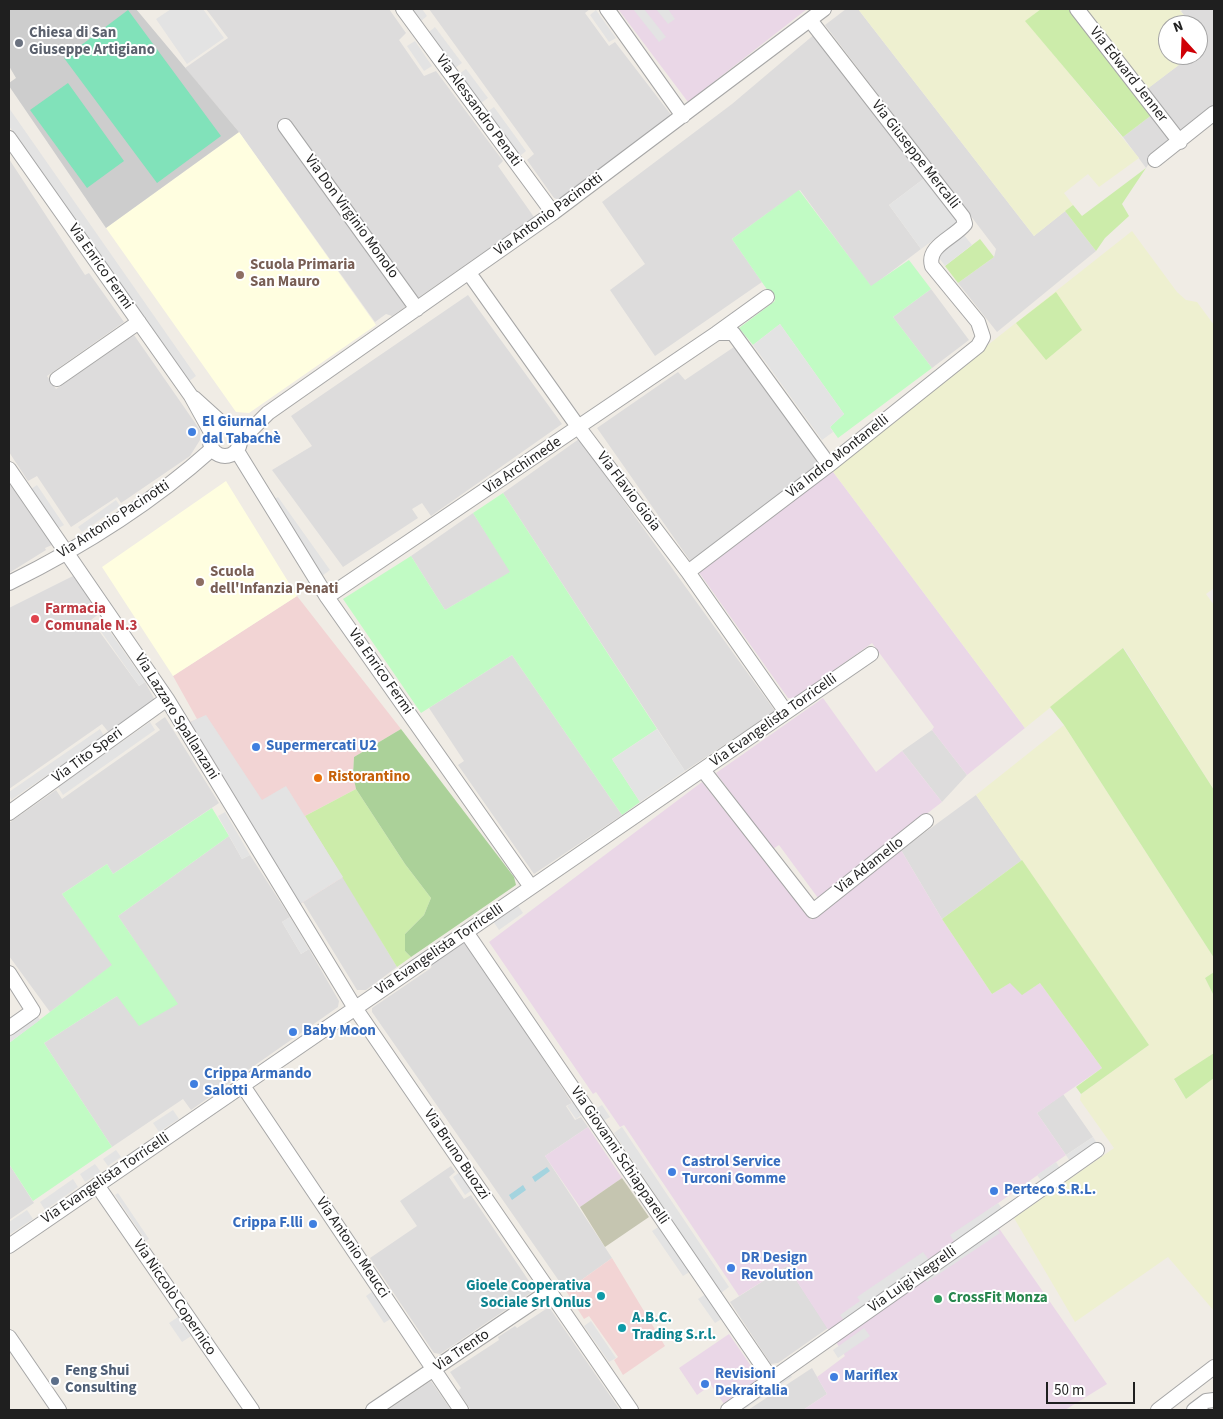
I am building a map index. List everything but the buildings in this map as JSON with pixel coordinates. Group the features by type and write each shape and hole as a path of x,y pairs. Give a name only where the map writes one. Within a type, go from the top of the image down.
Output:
{"street":[{"name":"Via Alessandro Penati","path":"403,9 553,213"},
{"path":"607,9 683,116"},
{"name":"Via Antonio Pacinotti","path":"238,446 268,413 553,213 824,9"},
{"name":"Via Edward Jenner","path":"1077,9 1180,142"},
{"name":"Via Giuseppe Mercalli","path":"810,20 963,217 965,224 932,251 930,258 932,266 978,322 983,337"},
{"path":"1155,160 1214,113"},
{"name":"Via Don Virginio Monolo","path":"285,126 418,309"},
{"name":"Via Enrico Fermi","path":"9,138 191,396 212,434"},
{"name":"Via Flavio Gioia","path":"469,273 579,428 688,572 786,712"},
{"name":"Via Archimede","path":"327,598 717,334 767,297"},
{"path":"57,379 139,322"},
{"path":"717,334 733,333 829,465"},
{"name":"Via Indro Montanelli","path":"688,572 829,465 978,346 983,337"},
{"name":"Via Enrico Fermi","path":"191,396 228,427"},
{"name":"Via Antonio Pacinotti","path":"228,427 268,413"},
{"path":"228,427 237,432 238,446 228,455 222,456 212,449 210,443 212,434 217,428 228,427"},
{"name":"Via Enrico Fermi","path":"238,446 327,598 531,887"},
{"name":"Via Antonio Pacinotti","path":"9,583 66,553 184,474 212,449"},
{"name":"Via Lazzaro Spallanzani","path":"9,469 167,699 286,896"},
{"name":"Via Evangelista Torricelli","path":"9,1246 872,654"},
{"name":"Via Tito Speri","path":"9,813 167,699"},
{"name":"Via Adamello","path":"703,770 813,911 926,821"},
{"name":"Via Bruno Buozzi","path":"286,896 355,1008 631,1410"},
{"name":"Via Giovanni Schiapparelli","path":"466,932 772,1380"},
{"path":"9,973 33,1011 9,1028"},
{"name":"Via Antonio Meucci","path":"243,1086 461,1410"},
{"name":"Via Luigi Negrelli","path":"730,1410 1097,1150"},
{"name":"Via Niccolò Copernico","path":"97,1185 252,1410"},
{"name":"Via Trento","path":"373,1410 542,1296 551,1293"},
{"path":"9,1337 59,1410"},
{"path":"1158,1410 1214,1367"},
{"path":"1173,1410 1214,1377"},
{"path":"1194,1410 1206,1401 1214,1400"}],"shaded area":[{"path":"9,9 136,9 239,132 106,228 9,86 9,83 16,78 9,66"},
{"path":"171,9 203,9 224,38 187,64 156,19"},
{"path":"206,9 389,9 406,33 399,40 424,76 436,71 503,161 498,166 534,217 392,316 386,314 375,322 239,132 185,68 228,38"},
{"path":"412,9 422,9 427,16 421,21"},
{"path":"429,9 590,9 585,13 609,46 615,42 672,116 559,200 554,198 527,160 534,154"},
{"path":"618,9 807,9 688,102"},
{"path":"633,9 644,9 666,37 659,42"},
{"path":"656,9 668,9 675,19 668,24"},
{"path":"846,9 858,9 1034,236 1065,211 1096,251 997,332 958,283 994,257 996,249 825,25"},
{"path":"858,9 1041,9 1026,21 1139,158 1099,187 1088,174 1064,193 1073,205 1034,236"},
{"path":"1083,9 1179,9 1184,15 1158,15 1158,65 1179,65 1146,90"},
{"path":"1184,9 1214,9 1214,107 1180,136 1144,91 1179,65 1208,65 1208,15 1184,15 1181,11"},
{"path":"596,10 616,38 609,42 590,15"},
{"path":"435,27 462,63 455,68 429,32"},
{"path":"816,33 926,177 889,205 921,249 871,287 800,190 732,239 762,282 655,356 610,290 645,264 602,202 732,104"},
{"path":"415,41 432,66 424,71 407,46"},
{"path":"466,69 488,98 481,103 459,74"},
{"path":"494,107 526,151 520,156 487,112"},
{"path":"9,108 196,376 188,382 9,126"},
{"path":"1153,114 1175,142 1152,159 1146,168 1123,137"},
{"name":"Scuola Primaria San Mauro","path":"239,132 376,325 249,413 236,412 106,228"},
{"path":"9,159 85,275 89,273 124,322 47,376 51,382 56,389 134,335 200,430 200,440 190,456 121,503 117,497 71,527 37,476 28,481 9,452"},
{"path":"926,177 958,222 921,249 889,205"},
{"path":"1132,231 1177,292 1186,300 1197,302 1214,325 1214,588 1206,594 1214,605 1214,790 1124,648 1025,728 831,469"},
{"path":"964,235 972,245 945,266 937,255"},
{"path":"931,289 969,340 932,368 893,317"},
{"path":"468,295 562,424 431,516 422,503 412,509 418,518 343,567 272,470 312,446 291,416"},
{"path":"780,324 844,414 830,427 833,432 822,440 753,345"},
{"path":"734,347 821,466 691,562 597,428 678,372 685,380"},
{"path":"579,439 775,711 685,771 503,493"},
{"path":"831,469 1025,728 967,775 932,730 934,727 872,643 795,698 788,698 698,571"},
{"name":"Scuola dell'Infanzia Penati","path":"226,481 297,596 173,676 102,567"},
{"path":"9,483 52,545 9,573"},
{"path":"37,485 64,525 57,529 31,489"},
{"path":"278,497 330,570 322,576 270,502"},
{"path":"116,500 120,506 82,532 78,527"},
{"path":"473,513 511,572 445,610 411,556"},
{"path":"73,576 100,613 91,620 139,686 145,682 156,702 110,734 102,724 9,789 9,608"},
{"path":"297,596 401,729 354,757 353,775 356,789 305,816 343,877 300,904 190,722 197,719 173,676"},
{"path":"106,626 145,682 139,686 100,630"},
{"path":"512,655 622,815 534,874 458,765 464,761 429,708"},
{"path":"823,698 876,772 902,751 942,802 818,898 779,845 773,849 716,773"},
{"path":"206,715 262,800 286,786 343,877 300,904 190,722"},
{"path":"165,717 219,803 113,874 107,864 62,894 113,965 50,1012 9,956 9,823 56,790 62,799 160,730 155,724"},
{"path":"150,722 155,730 63,795 58,787"},
{"path":"1064,725 1214,958 1214,972 1205,978 1214,996 1214,1053 1174,1080 1186,1099 1214,1078 1214,1311 1168,1257 1075,1322 1014,1218 1114,1148 1080,1100 1081,1094 1149,1045 976,795"},
{"path":"100,729 104,736 11,800 9,792"},
{"path":"657,729 685,771 640,802 612,759"},
{"path":"932,730 967,775 942,802 902,751"},
{"path":"702,782 811,920 901,850 942,919 992,994 1011,982 1022,994 1040,983 1102,1068 1037,1113 1066,1155 987,1211 1107,1384 1065,1410 803,1410 827,1394 817,1377 845,1356 787,1266 739,1296 624,1125 620,1127 596,1092 593,1094 489,942"},
{"path":"976,795 1022,860 942,919 901,850"},
{"path":"225,812 250,855 242,859 218,816"},
{"path":"229,836 242,859 250,855 290,917 282,922 301,954 309,949 339,1001 338,1007 191,1110 183,1099 112,1147 44,1043 117,996 177,1004 118,916"},
{"path":"343,877 397,967 366,990 357,990 303,902"},
{"path":"517,904 523,913 499,930 493,921"},
{"path":"290,917 309,949 301,954 282,922"},
{"path":"463,941 468,944 572,1103 566,1106 575,1120 581,1117 588,1127 545,1156 612,1258 566,1291 372,1012 372,1008 431,968 433,960"},
{"path":"37,1015 40,1020 9,1043 9,1035"},
{"path":"1063,1094 1093,1137 1066,1155 1037,1113"},
{"path":"575,1101 583,1114 576,1119 567,1106"},
{"path":"602,1105 610,1117 603,1121 595,1109"},
{"path":"173,1110 179,1119 159,1132 153,1123"},
{"path":"588,1127 622,1178 580,1207 545,1156"},
{"path":"622,1127 729,1287 721,1293 614,1133"},
{"path":"1093,1137 1098,1145 1071,1163 1066,1155"},
{"path":"116,1150 121,1157 108,1166 103,1159"},
{"path":"1056,1162 1061,1170 1042,1182 1037,1175"},
{"path":"9,1164 34,1203 9,1220"},
{"path":"95,1164 101,1172 85,1182 80,1174"},
{"path":"451,1166 455,1172 449,1177 464,1199 471,1195 535,1290 440,1354 434,1353 370,1258 417,1226 400,1201"},
{"path":"460,1172 472,1190 465,1195 453,1177"},
{"path":"622,1178 649,1217 605,1247 580,1207"},
{"path":"73,1179 78,1187 45,1210 40,1202"},
{"path":"118,1193 149,1239 146,1241 115,1195"},
{"path":"998,1203 1003,1210 955,1243 950,1235"},
{"path":"27,1210 33,1219 9,1235 9,1222"},
{"path":"660,1226 691,1271 683,1276 652,1231"},
{"path":"997,1228 1000,1233 927,1282 924,1277"},
{"path":"923,1252 929,1260 863,1305 866,1309 846,1323 840,1315 860,1301 857,1297"},
{"path":"612,1258 665,1346 623,1375 614,1360 618,1357 589,1316 584,1319 566,1291"},
{"path":"787,1266 828,1328 778,1363 771,1364 730,1302"},
{"path":"373,1291 392,1318 384,1323 366,1296"},
{"path":"706,1294 723,1318 715,1323 698,1299"},
{"path":"549,1307 620,1410 471,1410 458,1391 461,1388 450,1372 499,1340 498,1337 515,1326 517,1328"},
{"path":"178,1317 191,1336 182,1342 169,1323"},
{"path":"591,1321 616,1358 609,1362 584,1326"},
{"path":"864,1328 870,1336 838,1358 833,1350"},
{"path":"729,1334 760,1379 724,1404 711,1385 697,1395 679,1368"},
{"path":"812,1368 827,1394 803,1410 748,1410"},
{"path":"789,1373 792,1377 743,1410 740,1406"},
{"path":"431,1381 451,1410 388,1410 413,1393"}],"green space":[{"path":"1041,9 1071,9 1153,114 1123,137 1025,21"},
{"path":"128,10 221,136 157,183 64,58"},
{"path":"68,83 124,161 87,188 30,110"},
{"path":"1146,168 1122,204 1129,216 1105,238 1096,251 1065,211 1073,205 1082,216"},
{"path":"799,190 871,286 909,260 931,289 893,317 932,368 838,438 830,427 844,414 780,324 753,345 739,328 775,301 732,239"},
{"path":"980,239 994,257 958,283 945,266"},
{"path":"1056,292 1082,330 1046,360 1016,323"},
{"path":"503,493 657,729 612,759 640,802 622,815 512,655 421,713 343,599 411,556 445,610 510,572 473,513"},
{"path":"1123,648 1214,790 1214,958 1064,725 1050,707"},
{"path":"401,729 514,877 516,885 411,957 405,951 405,934 424,915 431,898 405,864 356,789 353,775 354,757"},
{"path":"356,789 405,864 431,898 424,915 405,934 405,951 411,957 397,967 305,816"},
{"path":"212,808 229,836 118,916 178,1004 139,1026 117,996 44,1043 112,1147 33,1201 9,1164 9,1043 112,965 62,894 107,864 113,874"},
{"path":"1022,860 1149,1045 1081,1094 1076,1087 1102,1068 1040,983 1022,995 1010,983 992,994 942,919"},
{"path":"1214,972 1214,996 1205,978"},
{"path":"1214,1053 1214,1078 1186,1099 1174,1079"}],"water":[{"path":"547,1167 550,1171 535,1182 532,1177"},
{"path":"523,1185 526,1190 512,1200 509,1195"}],"place":[{"name":"Chiesa di San Giuseppe Artigiano","path":"19,43"},
{"name":"Scuola Primaria San Mauro","path":"240,275"},
{"name":"El Giurnal dal Tabachè","path":"192,432"},
{"name":"Scuola dell'Infanzia Penati","path":"200,582"},
{"name":"Farmacia Comunale N.3","path":"35,619"},
{"name":"Supermercati U2","path":"256,747"},
{"name":"Ristorantino","path":"318,778"},
{"name":"Baby Moon","path":"293,1032"},
{"name":"Crippa Armando Salotti","path":"194,1084"},
{"name":"Castrol Service Turconi Gomme","path":"672,1172"},
{"name":"Perteco S.R.L.","path":"994,1191"},
{"name":"Crippa F.lli","path":"313,1224"},
{"name":"DR Design Revolution","path":"731,1268"},
{"name":"Gioele Cooperativa Sociale Srl Onlus","path":"601,1296"},
{"name":"CrossFit Monza","path":"938,1299"},
{"name":"A.B.C. Trading S.r.l.","path":"622,1328"},
{"name":"Mariflex","path":"834,1377"},
{"name":"Feng Shui Consulting","path":"55,1381"},
{"name":"Revisioni Dekraitalia","path":"705,1384"}]}
